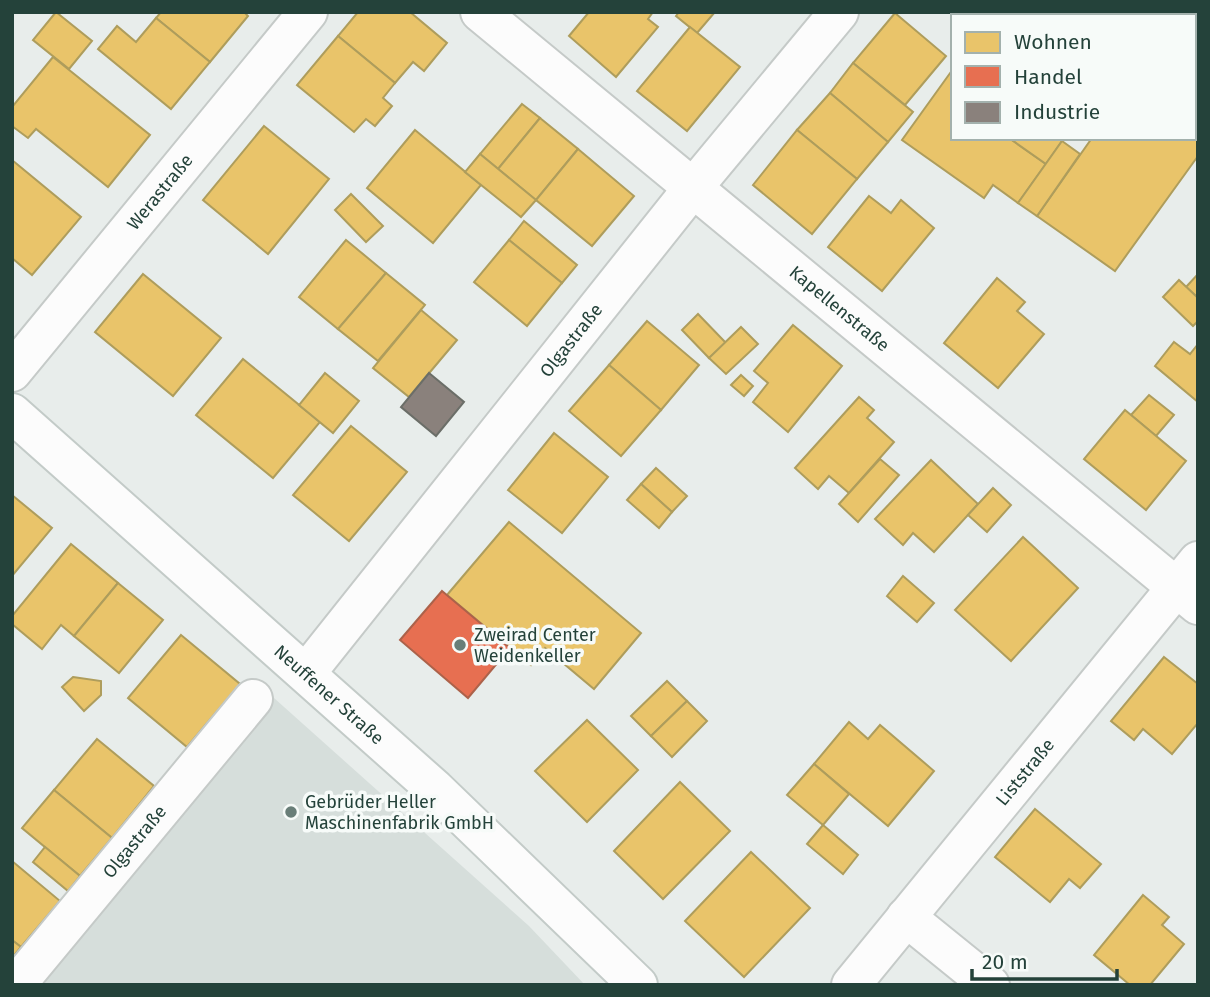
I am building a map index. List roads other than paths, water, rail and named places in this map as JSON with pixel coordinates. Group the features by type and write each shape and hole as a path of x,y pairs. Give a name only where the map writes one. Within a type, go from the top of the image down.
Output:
{"street":[{"name":"Werastraße","path":"12,372 308,12"},
{"name":"Kapellenstraße","path":"480,12 692,189 1190,584"},
{"name":"Olgastraße","path":"307,672 692,189 839,12"},
{"name":"Neuffener Straße","path":"12,413 307,672 435,789 638,985"},
{"name":"Liststraße","path":"851,985 1190,584"},
{"name":"Olgastraße","path":"16,985 253,699"},
{"path":"906,917 990,985"}],"place":[{"name":"Zweirad Center Weidenkeller","path":"460,645"},
{"name":"Gebrüder Heller Maschinenfabrik GmbH","path":"291,812"}]}
